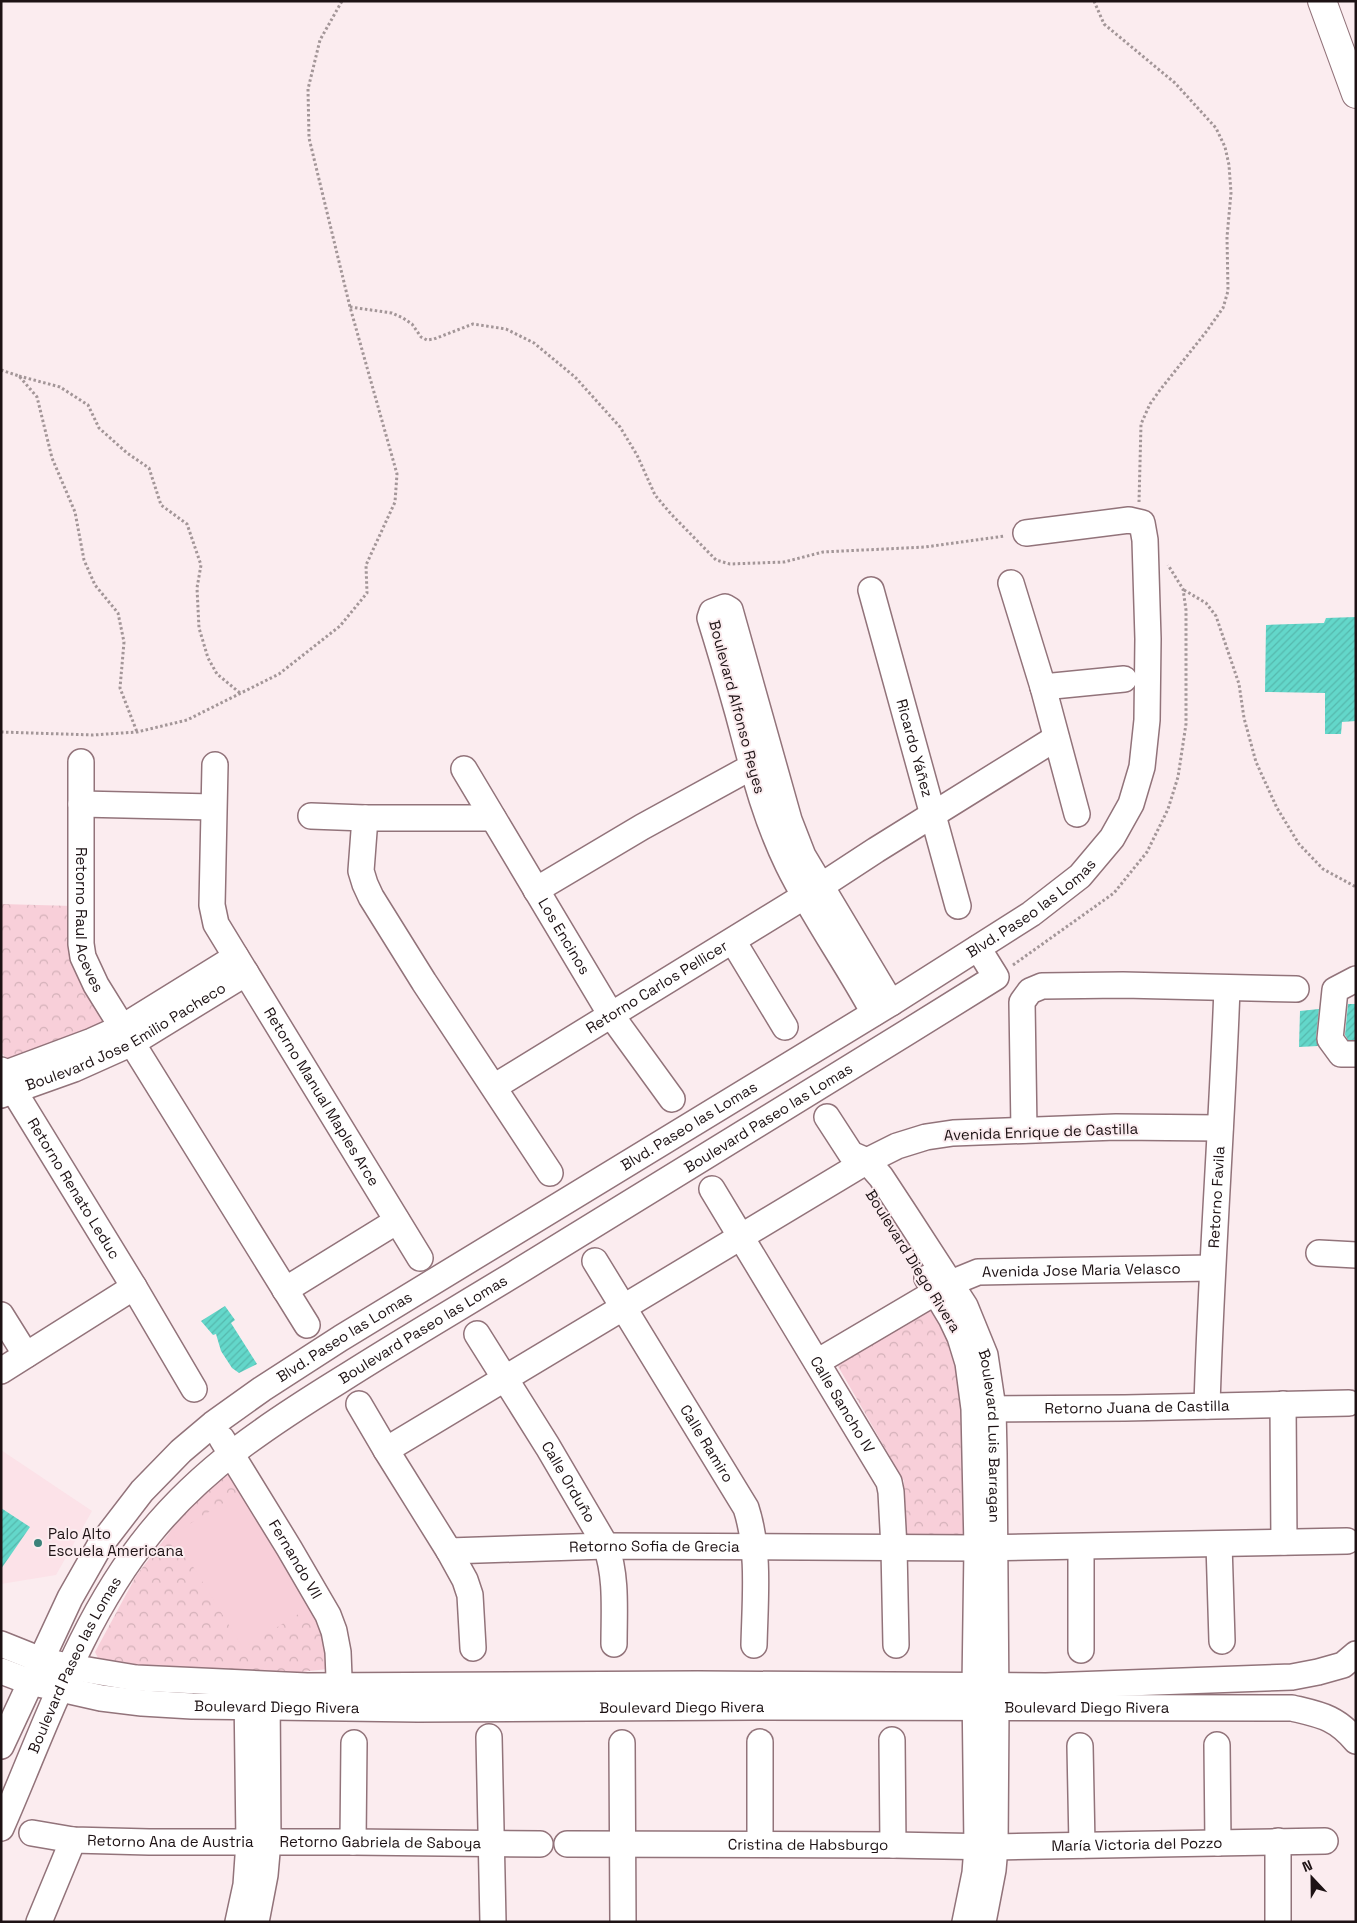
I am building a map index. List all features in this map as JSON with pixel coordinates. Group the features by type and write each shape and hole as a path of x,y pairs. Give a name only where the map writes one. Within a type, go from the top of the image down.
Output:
{"highway":[{"path":"1322,1 1356,94"}],"street":[{"path":"1026,533 1128,520 1142,523"},
{"name":"Blvd. Paseo las Lomas","path":"1,1746 70,1598 99,1548 142,1491 181,1451 213,1424 262,1389 341,1338 978,948 1031,914 1080,876 1112,838 1131,804 1142,767 1147,720 1148,639 1145,540 1142,523"},
{"path":"1012,584 1043,687 1077,814"},
{"name":"Ricardo Yáñez","path":"871,590 958,906"},
{"name":"Boulevard Alfonso Reyes","path":"761,761 710,618 712,612 725,607 730,610 761,761 772,828 813,891 882,1008"},
{"path":"1043,687 1124,680"},
{"name":"Retorno Carlos Pellicer","path":"494,1087 733,941 1056,738"},
{"path":"536,890 642,827 761,761"},
{"name":"Retorno Raul Aceves","path":"81,762 81,944 84,957 96,985 128,1035"},
{"path":"215,765 213,915 216,924 241,965"},
{"name":"Los Encinos","path":"464,769 611,1015 672,1099"},
{"path":"81,804 214,807"},
{"path":"311,816 493,818"},
{"path":"365,818 361,871 365,884 424,982 550,1173"},
{"path":"733,941 785,1026"},
{"name":"Boulevard Paseo las Lomas","path":"1,1828 70,1667 96,1615 124,1568 185,1493 231,1453 271,1423 996,977 978,948"},
{"name":"Boulevard Jose Emilio Pacheco","path":"4,1081 74,1069 241,965"},
{"name":"Retorno Manual Maples Arce","path":"241,965 420,1258"},
{"path":"1356,979 1335,990 1330,1038 1341,1054 1356,1054"},
{"path":"1024,1130 1022,1002 1030,991 1042,986 1124,985 1296,989"},
{"name":"Retorno Favila","path":"1207,1406 1212,1268 1227,988"},
{"path":"128,1035 307,1325"},
{"name":"Retorno Renato Leduc","path":"4,1081 134,1287 194,1389"},
{"path":"386,1450 740,1236 858,1161 827,1118"},
{"name":"Avenida Enrique de Castilla","path":"858,1161 926,1137 953,1133 1116,1128 1220,1128"},
{"name":"Boulevard Luis Barragan","path":"858,1161 881,1177 944,1287 965,1306 985,1355 983,1408 986,1548 986,1847"},
{"name":"Calle Sancho IV","path":"712,1189 889,1482 894,1548 896,1645"},
{"path":"285,1290 397,1222"},
{"path":"504,1238 522,1269"},
{"path":"1319,1253 1356,1255"},
{"name":"Calle Ramiro","path":"595,1261 746,1508 754,1546 754,1645"},
{"name":"Avenida Jose Maria Velasco","path":"817,1362 944,1287 978,1272 1212,1268"},
{"path":"1,1371 134,1287"},
{"path":"1,1315 26,1355"},
{"name":"Calle Orduño","path":"477,1334 548,1447 606,1546 610,1558 614,1587 614,1644"},
{"name":"Retorno Juana de Castilla","path":"983,1408 1349,1403"},
{"path":"360,1404 465,1580 470,1595 473,1648"},
{"path":"1283,1404 1284,1542"},
{"name":"Fernando VII","path":"213,1424 290,1548 328,1615 334,1631 338,1652 340,1697"},
{"path":"986,1548 1347,1541"},
{"path":"1219,1544 1222,1641"},
{"name":"Retorno Sofia de Grecia","path":"449,1551 606,1546 986,1548"},
{"path":"1081,1547 1082,1650"},
{"name":"Boulevard Diego Rivera","path":"1,1644 41,1660 70,1667 257,1695"},
{"name":"Boulevard Diego Rivera","path":"1,1671 30,1682 60,1690 142,1704 257,1695 642,1709 838,1707 986,1697 1046,1686 1292,1677 1343,1665 1356,1654"},
{"path":"1292,1677 1292,1708"},
{"path":"642,1709 643,1684"},
{"name":"Boulevard Diego Rivera","path":"340,1697 643,1684 1292,1708 1326,1717 1345,1727 1356,1741"},
{"path":"256,1922 265,1875 258,1842 257,1695"},
{"name":"Retorno Gabriela de Saboya","path":"489,1737 493,1922"},
{"path":"892,1740 893,1845"},
{"path":"353,1842 354,1742"},
{"path":"760,1742 760,1844"},
{"path":"622,1743 621,1845 623,1922"},
{"path":"1080,1746 1082,1844"},
{"path":"1217,1746 1218,1843"},
{"name":"Retorno Ana de Austria","path":"32,1832 73,1840 258,1842"},
{"name":"Retorno Ana de Austria","path":"39,1922 73,1840"},
{"path":"1278,1841 1278,1922"},
{"name":"María Victoria del Pozzo","path":"986,1847 1325,1841"},
{"path":"238,1922 258,1842"},
{"name":"Retorno Gabriela de Saboya","path":"258,1842 540,1844"},
{"name":"Cristina de Habsburgo","path":"568,1844 986,1847"},
{"path":"965,1922 974,1873 986,1847"},
{"path":"983,1922 993,1870 986,1847"}],"path":[{"path":"1,732 93,735 136,732 187,720 279,674 340,626 367,593 366,565 395,502 397,474 350,307 309,138 308,89 320,40 342,1"},
{"path":"1094,1 1104,24 1175,83 1216,128 1225,147 1229,165 1231,193 1227,237 1228,292 1223,308 1150,404 1142,424 1138,497 1142,523"},
{"path":"350,307 392,313 412,324 421,337 427,340 474,324 506,329 534,343 575,378 620,427 637,455 655,495 716,560 730,564 784,562 824,552 925,547 1026,533"},
{"path":"1,370 60,388 88,405 99,428 127,453 148,468 161,505 187,524 201,565 197,588 199,628 208,658 217,674 240,694"},
{"path":"18,376 37,397 52,458 75,512 84,560 95,585 118,613 124,642 120,688 136,732"},
{"path":"1183,589 1206,603 1216,616 1239,684 1244,718 1256,762 1277,808 1299,844 1323,869 1356,887"}],"shaded area":[{"name":"Palo Alto Escuela Americana","path":"1,1450 92,1511 56,1575 1,1584"}],"green space":[{"path":"1,904 73,906 108,1023 9,1062 1,1052"},
{"path":"938,1299 959,1336 970,1534 904,1535 904,1481 835,1361"},
{"path":"234,1464 328,1627 328,1669 291,1673 141,1665 98,1658 95,1652 136,1576 182,1516"},
{"path":"240,1493 310,1607 243,1648 173,1534"}],"building":[{"path":"1356,617 1356,721 1342,722 1341,734 1325,734 1325,693 1265,692 1266,625 1324,623 1326,618"},
{"path":"1348,1004 1356,1004 1356,1040 1348,1040 1345,1035"},
{"path":"1319,1009 1316,1038 1318,1046 1299,1047 1300,1011"},
{"path":"225,1306 235,1320 231,1323 257,1364 239,1373 232,1368 221,1351 216,1334 213,1335 201,1321"},
{"path":"1,1508 30,1527 1,1569"}],"place":[{"name":"Palo Alto Escuela Americana","path":"38,1543"}]}
